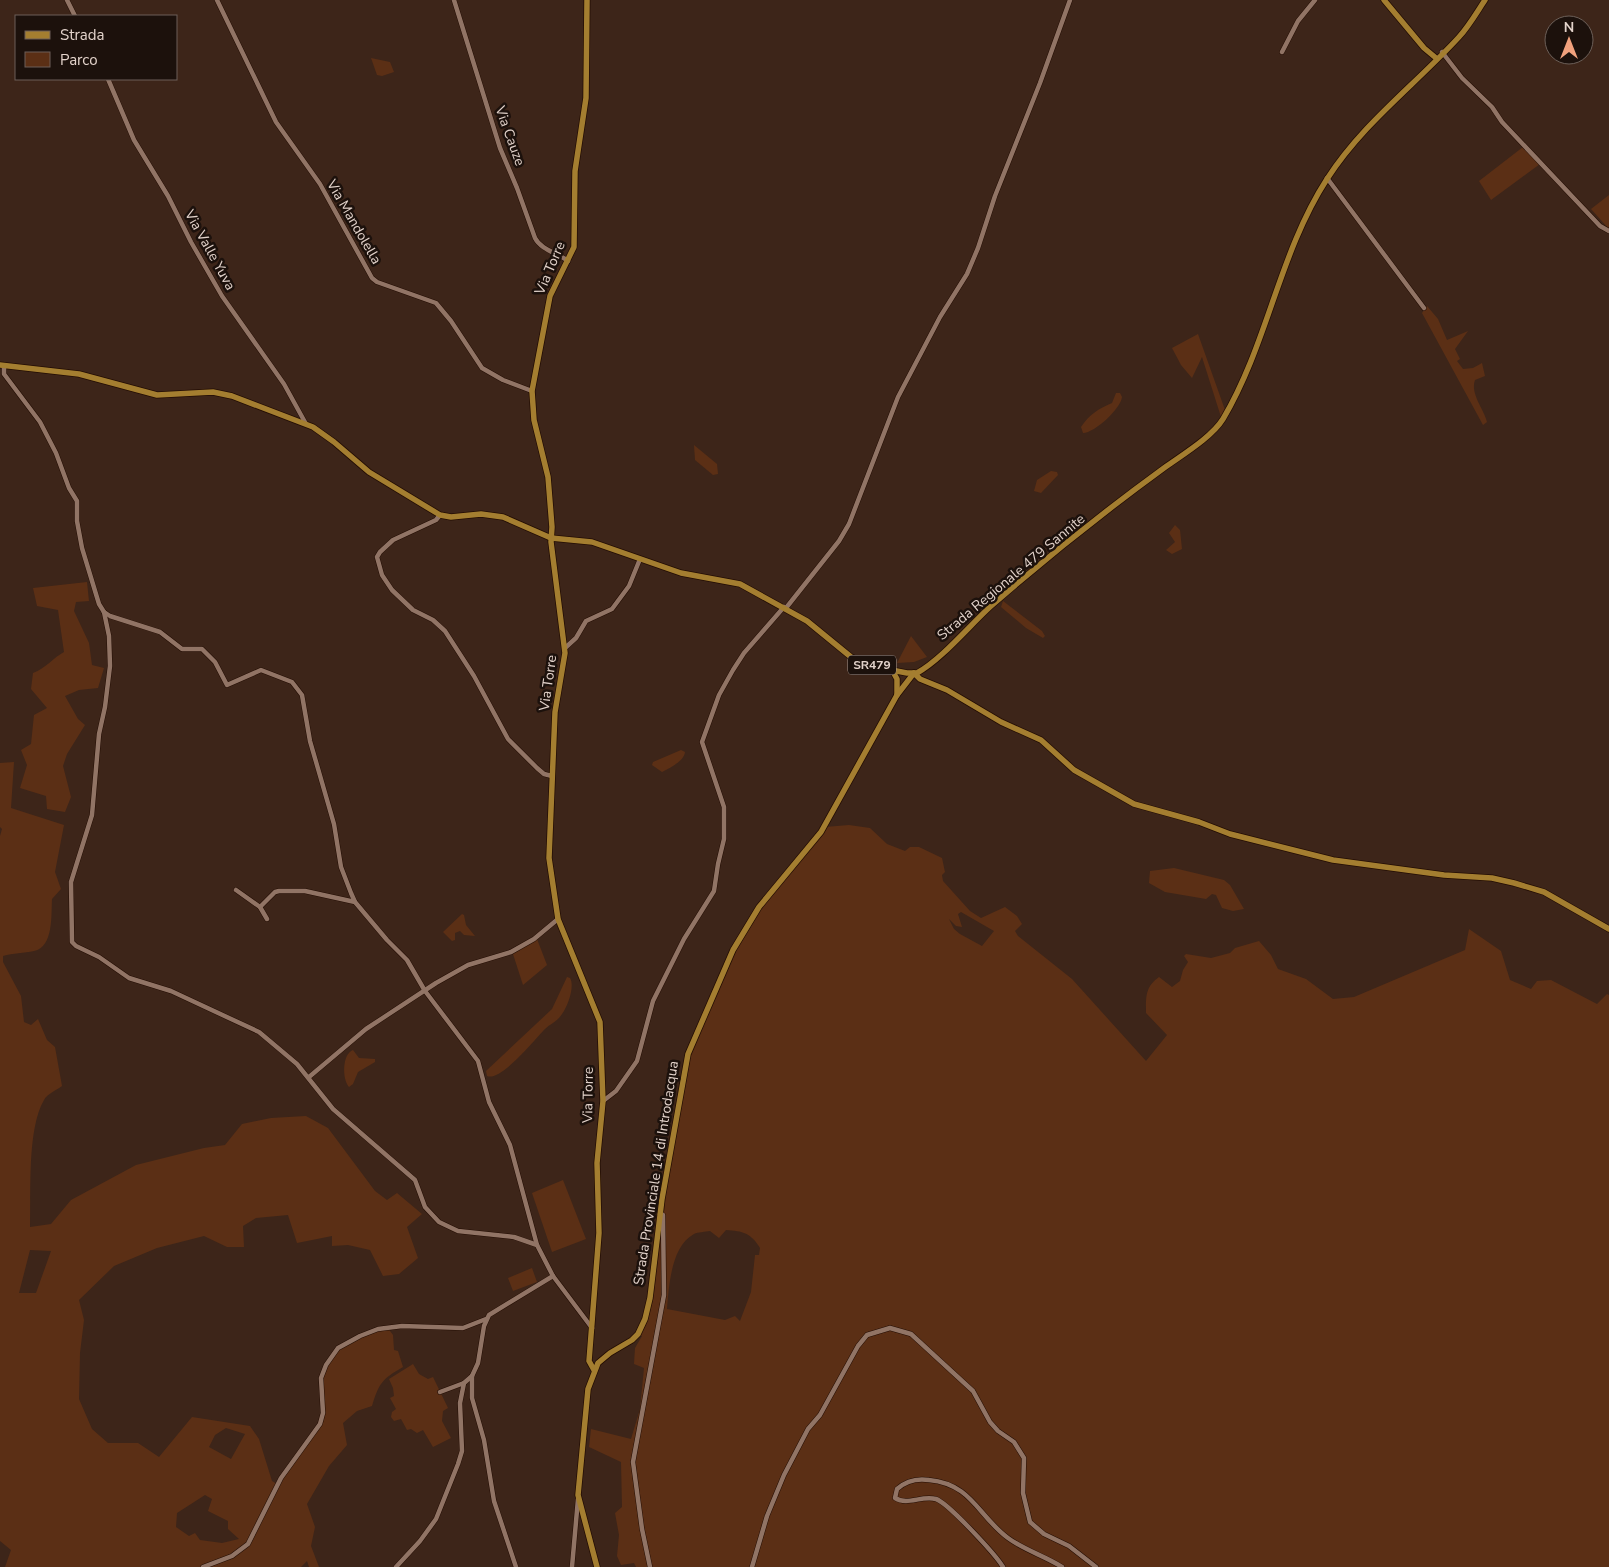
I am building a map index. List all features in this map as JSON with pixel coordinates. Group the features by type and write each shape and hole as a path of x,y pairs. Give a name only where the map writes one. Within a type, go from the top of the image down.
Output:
{"main road":[{"name":"Via Torre","path":"587,0 586,98 575,170 574,247 569,262 550,296 532,391 534,420 548,477 551,538 565,648 555,712 548,842 558,920 600,1022 603,1101 597,1163 600,1233 589,1361 594,1370"},
{"path":"1384,0 1424,48 1436,58"},
{"name":"Strada Regionale 479 Sannite","path":"914,673 922,670 1000,599 1140,485 1217,428 1242,380 1263,333 1288,254 1307,211 1327,178 1350,146 1372,121 1459,36 1485,0"},
{"path":"2,366 80,374 157,395 226,394 306,424 326,436 368,472 440,515"},
{"name":"SR479","path":"440,515 496,515 514,520 551,538 592,542 681,573 740,584 807,621 851,657 892,670 914,673"},
{"path":"892,670 897,679 897,695"},
{"path":"914,673 920,679 947,690 1001,722 1041,740 1074,770 1134,804 1198,822 1230,834 1333,860 1444,875 1492,878 1532,888 1551,895 1609,929"},
{"name":"Strada Provinciale 14 di Introdacqua","path":"597,1567 578,1495 588,1389 594,1370 601,1359 632,1340 638,1334 645,1319 650,1298 660,1214 685,1064 733,950 759,907 821,832 897,695 914,673"}],"street":[{"path":"67,0 74,15"},
{"name":"Via Mandolella","path":"217,0 276,122 320,184 372,278 378,282 436,303 448,316 482,368 503,380 532,391"},
{"name":"Via Cauze","path":"454,0 500,148 535,238 539,245 559,254 569,262"},
{"path":"603,1101 616,1091 637,1061 653,1001 684,940 714,891 724,839 724,807 702,742 719,695 736,665 839,541 849,524 898,397 940,317 967,274 1070,0"},
{"path":"1282,52 1298,21 1315,0"},
{"path":"1442,52 1462,78 1492,107 1502,122 1600,226 1609,231"},
{"name":"Via Valle Yuva","path":"108,80 134,140 168,196 191,242 222,296 284,384 306,424"},
{"path":"1327,178 1424,308"},
{"path":"2,366 4,374 40,422 77,501 77,521 82,548 99,604 104,612 110,636 110,666 105,707 98,734 92,815 71,882 72,942 76,946 99,957 129,978 171,991 246,1025 278,1048 309,1077 333,1109 415,1180 425,1207 439,1222 458,1231 514,1237 537,1245"},
{"path":"440,515 436,520 393,540 380,552 377,557 382,575 392,590 413,610 433,620 445,631 474,676 508,739 544,774 552,776"},
{"path":"565,648 576,638 586,621 612,609 628,586 640,560"},
{"path":"104,612 110,616 160,632 182,649 202,649 215,662 226,685 260,670 296,685 305,702 310,741 334,824 341,867 355,902 386,940 407,960 425,991 478,1061 489,1102 510,1146 537,1245 553,1276 592,1328"},
{"path":"236,890 260,907 267,919"},
{"path":"260,907 275,892 279,891 305,891 355,902"},
{"path":"309,1077 366,1029 425,991 468,966 511,952 534,939 558,920"},
{"path":"650,1567 642,1529 633,1462 664,1295 663,1215 660,1214"},
{"path":"203,1567 232,1556 248,1544 281,1478 320,1424 322,1413 321,1378 330,1358 338,1348 378,1329 402,1326 463,1328 486,1319 498,1308 553,1276"},
{"path":"486,1319 479,1359 472,1376 472,1398 484,1440 494,1501 516,1567"},
{"path":"752,1567 767,1516 784,1475 808,1430 820,1415 858,1346 867,1335 890,1328 911,1334 973,1391 990,1422 998,1431 1014,1442 1024,1458 1023,1493 1030,1522 1044,1534 1069,1546 1096,1567"},
{"path":"440,1392 464,1384 472,1376"},
{"path":"396,1567 420,1541 436,1519 458,1464 462,1451 459,1409 464,1384"},
{"path":"1003,1567 949,1507 938,1499 899,1501 895,1498 897,1489 912,1480 925,1479 946,1483 969,1497 1006,1536 1062,1567"},
{"path":"572,1567 578,1495"}],"green space":[{"path":"371,58 390,62 394,72 382,76 377,75"},
{"path":"1523,147 1540,164 1491,200 1479,181"},
{"path":"1609,195 1609,227 1608,228 1591,209"},
{"path":"1427,306 1438,319 1447,340 1468,331 1455,349 1460,359 1457,361 1463,369 1473,368 1482,363 1485,376 1475,380 1474,391 1487,422 1483,425 1422,313"},
{"path":"1198,334 1225,410 1221,417 1202,357 1192,378 1181,365 1172,348"},
{"path":"1116,393 1120,393 1122,397 1117,407 1100,425 1083,433 1081,427 1084,422 1095,412 1112,403"},
{"path":"694,445 717,464 718,474 713,475 695,460"},
{"path":"1051,471 1057,472 1058,475 1041,493 1034,491 1037,480"},
{"path":"1175,525 1180,530 1182,549 1172,554 1166,550 1175,542 1169,533"},
{"path":"87,582 89,601 76,602 74,611 89,643 92,665 104,668 98,688 79,690 65,696 78,719 85,725 67,754 63,766 71,797 65,812 47,809 46,796 20,788 27,765 21,750 31,744 34,715 47,708 31,689 33,673 64,652 58,610 37,606 33,588"},
{"path":"1003,601 1042,631 1045,636 1043,638 1026,628 1001,607"},
{"path":"911,636 927,657 914,662 897,663"},
{"path":"681,750 685,752 682,758 662,772 652,765 653,762"},
{"path":"14,762 11,808 64,825 55,872 61,889 52,899 48,937 40,948 34,951 3,956 3,962 21,996 24,1022 31,1025 38,1019 47,1040 55,1047 62,1086 45,1098 35,1127 31,1161 30,1227 51,1224 71,1200 136,1165 204,1148 225,1145 242,1124 271,1118 306,1116 328,1128 375,1191 387,1200 397,1193 422,1214 407,1227 418,1258 399,1274 383,1276 370,1250 348,1245 332,1246 332,1236 297,1243 288,1215 256,1218 243,1226 244,1247 227,1247 204,1236 157,1248 114,1266 79,1300 84,1320 80,1353 79,1399 92,1429 108,1443 138,1443 159,1457 192,1417 250,1426 259,1439 272,1481 277,1484 321,1419 323,1373 342,1345 387,1327 393,1335 394,1350 398,1351 403,1367 382,1382 372,1406 357,1411 343,1423 347,1445 329,1466 307,1504 315,1527 311,1546 319,1567 309,1567 307,1561 301,1567 5,1567 11,1550 0,1541 0,836 2,829 0,827 0,763","holes":["30,1250 51,1251 36,1293 19,1293","226,1428 245,1434 231,1459 209,1447 215,1435","205,1495 212,1499 208,1511 228,1521 228,1529 239,1539 222,1543 200,1540 195,1533 189,1536 176,1527 177,1513"]},
{"path":"849,825 870,828 887,844 905,851 910,847 919,847 942,858 945,872 942,875 943,881 970,911 981,918 1005,907 1017,916 1022,924 1015,931 1018,936 1072,979 1146,1061 1167,1035 1146,1013 1147,993 1154,981 1159,977 1172,987 1180,981 1183,970 1188,962 1184,956 1186,954 1211,958 1230,953 1235,948 1259,941 1271,955 1278,969 1306,979 1333,999 1354,997 1465,950 1469,929 1501,951 1510,980 1531,989 1537,981 1551,980 1597,1004 1607,994 1609,995 1609,1567 636,1567 634,1563 621,1565 617,1556 619,1535 615,1513 622,1507 621,1462 589,1447 591,1429 631,1439 640,1409 644,1368 634,1364 635,1348 642,1336 638,1334 645,1319 682,1076 718,982 759,907 825,827","holes":["961,912 994,931 982,946 954,929 949,919 956,926 962,927 958,914","726,1230 737,1231 750,1236 760,1248 759,1255 755,1255 751,1292 740,1321 735,1316 725,1320 667,1309 673,1267 680,1248 686,1240 696,1233 710,1231 719,1238"]},
{"path":"1174,868 1224,880 1230,885 1244,909 1233,911 1222,908 1216,895 1212,894 1206,899 1165,892 1149,883 1150,871"},
{"path":"462,914 464,915 466,925 475,936 464,935 460,931 455,933 455,940 452,941 443,932"},
{"path":"537,939 547,965 523,985 513,954"},
{"path":"567,977 570,978 572,986 570,996 556,1021 545,1029 501,1073 487,1076 486,1071 552,1009"},
{"path":"353,1050 359,1058 375,1059 375,1062 358,1072 353,1084 349,1087 345,1078 344,1067 349,1052"},
{"path":"563,1180 586,1239 552,1252 532,1193"},
{"path":"532,1268 537,1282 513,1291 508,1278"},
{"path":"413,1364 419,1374 428,1379 433,1377 448,1408 443,1411 442,1421 451,1438 433,1447 423,1430 417,1433 411,1429 407,1430 401,1419 394,1421 391,1417 392,1412 396,1409 390,1398 394,1396 389,1379"}]}
